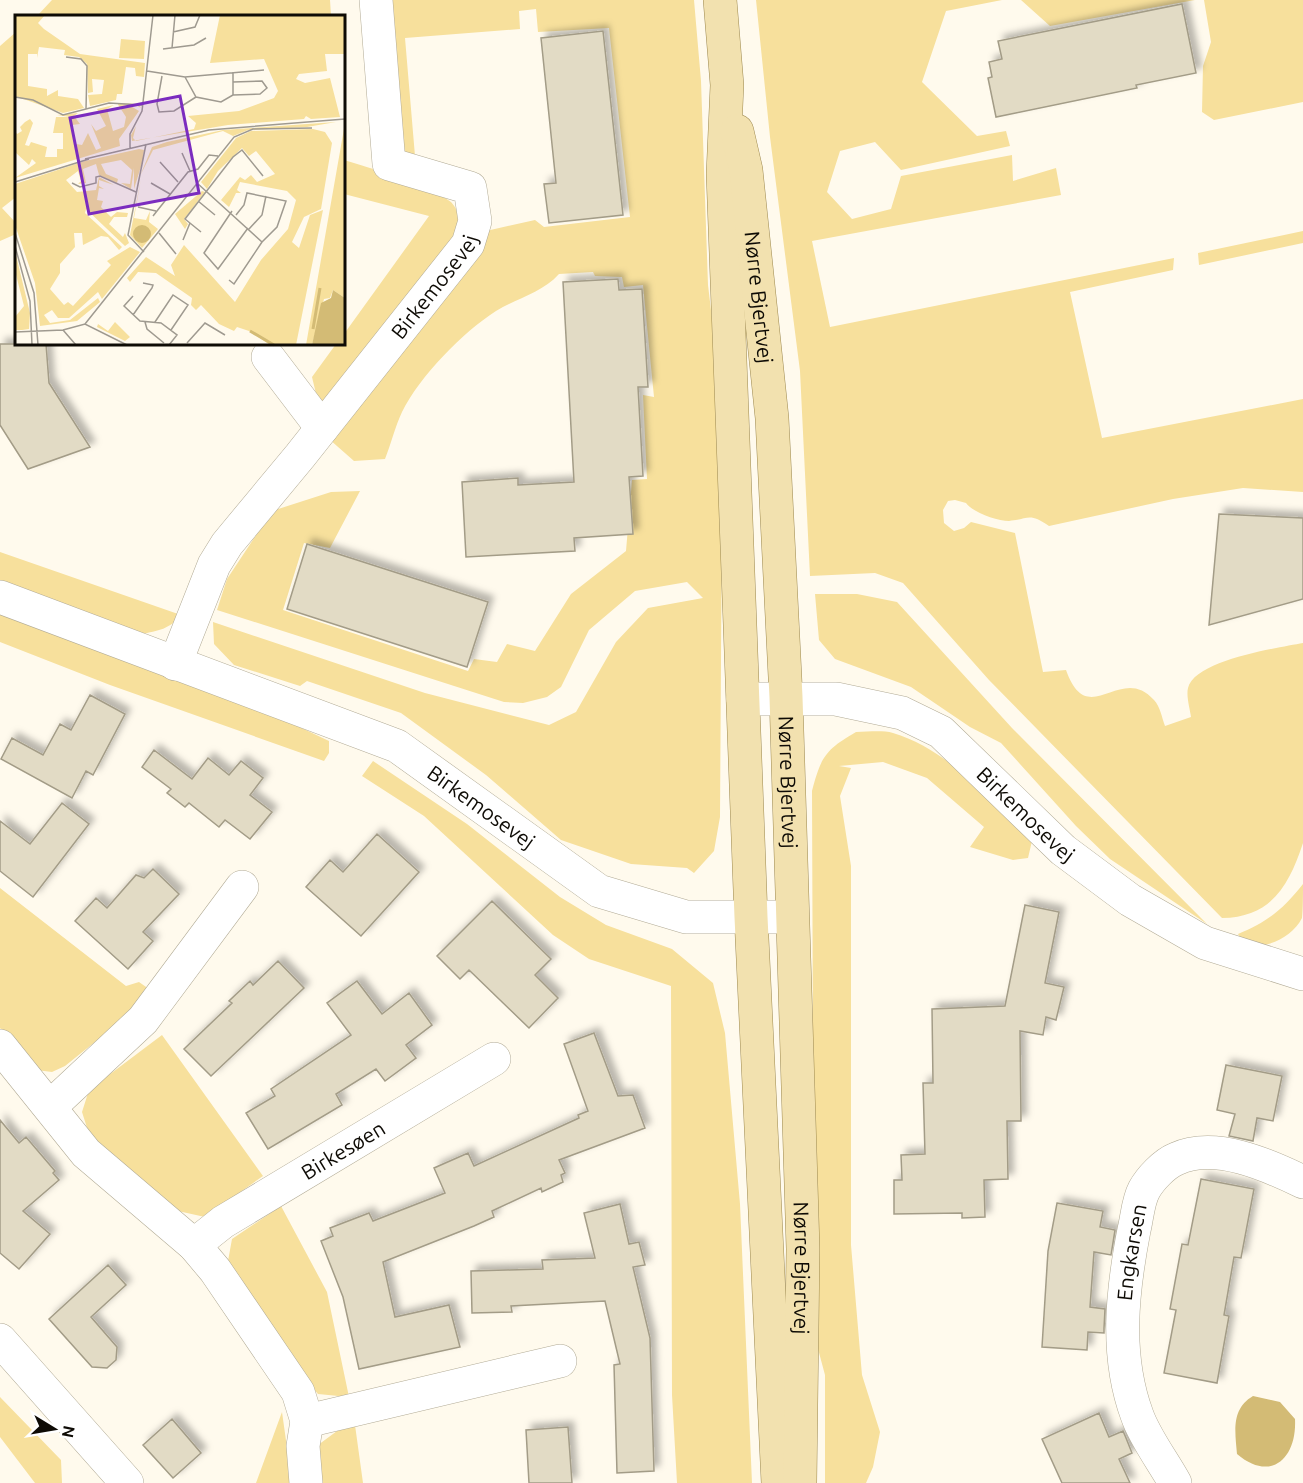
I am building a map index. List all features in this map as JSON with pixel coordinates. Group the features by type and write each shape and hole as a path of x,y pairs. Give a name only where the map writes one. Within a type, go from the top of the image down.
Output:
{"main road":[{"name":"Nørre Bjertvej","path":"720,0 727,85 723,174 751,917 778,1483"},
{"name":"Nørre Bjertvej","path":"727,85 746,170 772,418 786,697 803,1249 800,1483"}],"street":[{"name":"Birkemosevej","path":"175,664 214,565 227,544 453,265 468,244 475,221 470,188 389,164 376,0"},
{"path":"267,357 322,428"},
{"name":"Birkemosevej","path":"0,597 397,746 599,891 686,917 792,917"},
{"name":"Birkemosevej","path":"743,699 786,697 836,699 902,713 941,732 985,772 1063,850 1130,900 1205,943 1300,964"},
{"path":"50,1107 143,1020 242,887"},
{"path":"0,1046 86,1153 194,1245 215,1270 298,1392 307,1421 303,1446 306,1483"},
{"name":"Birkesøen","path":"194,1245 223,1222 494,1059"},
{"name":"Engkarsen","path":"1175,1483 1137,1416 1125,1366 1122,1322 1125,1274 1143,1192 1155,1176 1175,1159 1195,1153 1221,1154 1267,1165 1303,1182"},
{"path":"0,1340 126,1483"},
{"path":"307,1421 560,1361"}],"shaded area":[{"path":"52,0 330,0 331,15 38,15"},
{"path":"391,0 694,0 701,81 708,285 719,377 722,507 720,817 714,851 694,873 687,868 631,864 561,840 486,775 401,713 307,681 300,686 234,665 214,644 213,622 425,693 549,725 576,712 616,642 648,608 703,598 687,582 635,591 589,630 561,687 547,697 523,703 504,702 217,610 227,579 272,511 331,492 360,491 330,548 304,543 283,610 468,671 474,659 497,662 507,644 535,651 571,594 626,551 632,480 647,479 643,395 654,397 643,285 624,287 622,277 595,276 593,272 559,274 537,291 496,311 470,331 443,356 410,398 402,412 385,459 354,461 329,439 486,231 535,220 544,227 630,217 609,28 538,32 536,9 519,11 520,29 405,38 415,156 403,153"},
{"path":"756,0 1002,0 946,11 922,82 977,136 1006,131 1010,146 901,170 875,142 840,151 827,192 852,219 891,209 901,176 1012,155 1013,181 1056,168 1061,195 812,241 830,327 1174,258 1173,270 1070,292 1102,438 1303,399 1303,492 1243,488 1173,499 1049,526 1033,518 1009,521 998,519 979,513 966,503 955,500 948,501 943,510 944,523 954,531 964,528 971,522 1015,533 1043,672 1066,670 1075,688 1084,696 1095,697 1129,688 1141,690 1156,703 1165,726 1191,717 1188,688 1194,678 1205,670 1238,657 1303,643 1303,843 1284,885 1266,905 1254,912 1222,918 989,680 903,583 875,573 810,576 800,371 770,137"},
{"path":"1021,0 1195,0 1050,26"},
{"path":"1204,0 1303,0 1303,102 1214,120 1202,112 1203,66 1211,42"},
{"path":"15,33 15,198 2,208 15,222 15,234 0,241 0,46"},
{"path":"345,160 430,190 451,202 462,218 457,241 327,403 318,402 312,377 335,345 345,345 345,333 429,216 345,194"},
{"path":"1303,231 1303,243 1199,265 1198,253"},
{"path":"0,552 181,615 168,626 141,634 0,585"},
{"path":"815,594 857,594 897,602 1012,728 1207,924 1110,859 1076,826 1001,743 970,727 911,687 835,659 819,640"},
{"path":"0,611 251,704 329,741 329,753 324,761 110,685 0,642"},
{"path":"856,732 893,733 932,751 986,793 1032,841 1028,858 1013,860 970,847 984,827 927,778 883,762 839,766 851,768 840,796 851,866 851,1245 862,1375 880,1432 873,1467 866,1483 825,1483 825,1375 814,1334 812,791 818,770 826,756 837,744"},
{"path":"373,761 467,824 560,897 606,925 672,949 713,983 725,1033 740,1204 752,1483 677,1483 672,1395 671,986 589,959 553,935 424,816 362,776"},
{"path":"1303,884 1302,918 1292,931 1269,944 1244,945 1238,934 1258,925 1274,914"},
{"path":"0,888 126,986 139,982 149,989 131,1013 65,1066 52,1072 36,1070 0,1028"},
{"path":"162,1035 263,1176 205,1217 178,1211 89,1134 82,1112 89,1090"},
{"path":"281,1206 327,1292 349,1397 318,1394 303,1377 228,1261 232,1239"},
{"path":"1253,1396 1280,1402 1295,1419 1292,1445 1280,1462 1271,1466 1249,1462 1237,1454 1236,1421 1241,1407"},
{"path":"0,1397 61,1460 62,1483 35,1483 0,1437"},
{"path":"282,1412 292,1483 256,1483"},
{"path":"355,1425 363,1483 317,1483 314,1448 337,1431"}],"building":[{"path":"1182,4 1196,73 1136,85 1137,88 996,117 988,78 992,77 989,62 1002,59 998,41"},
{"path":"603,31 623,215 549,223 544,184 556,183 541,38"},
{"path":"618,279 619,290 642,289 648,387 638,387 643,476 629,477 633,534 574,538 575,551 466,557 462,482 518,478 518,485 574,482 563,282"},
{"path":"0,344 46,345 49,383 90,447 28,469 0,425"},
{"path":"1219,514 1303,518 1303,599 1209,625"},
{"path":"307,544 488,602 467,667 287,609"},
{"path":"90,695 125,714 93,775 86,771 72,798 1,759 12,738 43,755 60,724 71,730"},
{"path":"154,750 192,779 208,758 229,775 241,761 263,778 250,795 272,812 250,839 225,820 219,827 189,803 185,807 167,793 171,789 142,767"},
{"path":"62,803 89,824 33,897 0,871 0,821 30,844"},
{"path":"377,834 419,872 361,936 306,887 330,860 343,872"},
{"path":"153,869 179,894 143,932 153,941 128,969 75,921 96,898 107,908 136,875 144,878"},
{"path":"492,901 551,959 535,975 558,998 529,1028 469,970 460,979 437,956"},
{"path":"1025,905 1059,912 1045,983 1064,987 1056,1020 1046,1017 1043,1035 1020,1031 1021,1121 1007,1121 1008,1179 984,1180 985,1217 962,1218 962,1213 894,1214 894,1180 902,1180 901,1155 925,1154 923,1083 933,1083 932,1009 1005,1006"},
{"path":"278,961 304,988 211,1076 184,1049 232,1003 229,1001 250,981 253,985"},
{"path":"357,981 382,1014 409,993 432,1025 406,1045 416,1058 385,1081 376,1069 336,1094 342,1105 268,1149 246,1113 275,1096 271,1089 351,1035 327,1003"},
{"path":"594,1033 618,1096 633,1095 645,1128 559,1160 565,1173 561,1175 563,1182 542,1192 541,1188 492,1211 494,1217 474,1226 383,1262 395,1317 449,1305 460,1347 359,1369 343,1297 321,1241 333,1236 330,1228 369,1213 373,1221 445,1193 434,1168 468,1153 474,1166 579,1118 578,1115 588,1111 564,1044"},
{"path":"1226,1065 1282,1076 1273,1121 1257,1118 1253,1141 1229,1136 1235,1114 1217,1110"},
{"path":"0,1120 19,1143 26,1137 55,1171 53,1173 59,1180 23,1211 50,1234 19,1269 0,1253"},
{"path":"1201,1179 1254,1189 1241,1258 1234,1257 1224,1315 1229,1316 1217,1383 1164,1373 1176,1310 1170,1309 1182,1244 1188,1245"},
{"path":"1057,1203 1103,1211 1100,1227 1115,1230 1111,1255 1094,1252 1090,1307 1105,1309 1104,1333 1088,1332 1087,1350 1042,1347 1048,1251"},
{"path":"620,1204 629,1244 639,1242 645,1265 633,1267 650,1338 654,1471 617,1473 614,1365 620,1364 605,1301 511,1306 512,1312 472,1313 471,1271 543,1269 542,1260 595,1258 584,1213"},
{"path":"108,1265 126,1285 91,1317 117,1347 116,1360 107,1368 92,1367 49,1319"},
{"path":"1099,1413 1109,1437 1123,1431 1132,1453 1119,1459 1130,1483 1062,1483 1042,1439"},
{"path":"172,1419 201,1453 173,1478 143,1445"},
{"path":"568,1427 572,1483 529,1483 526,1430"}]}
